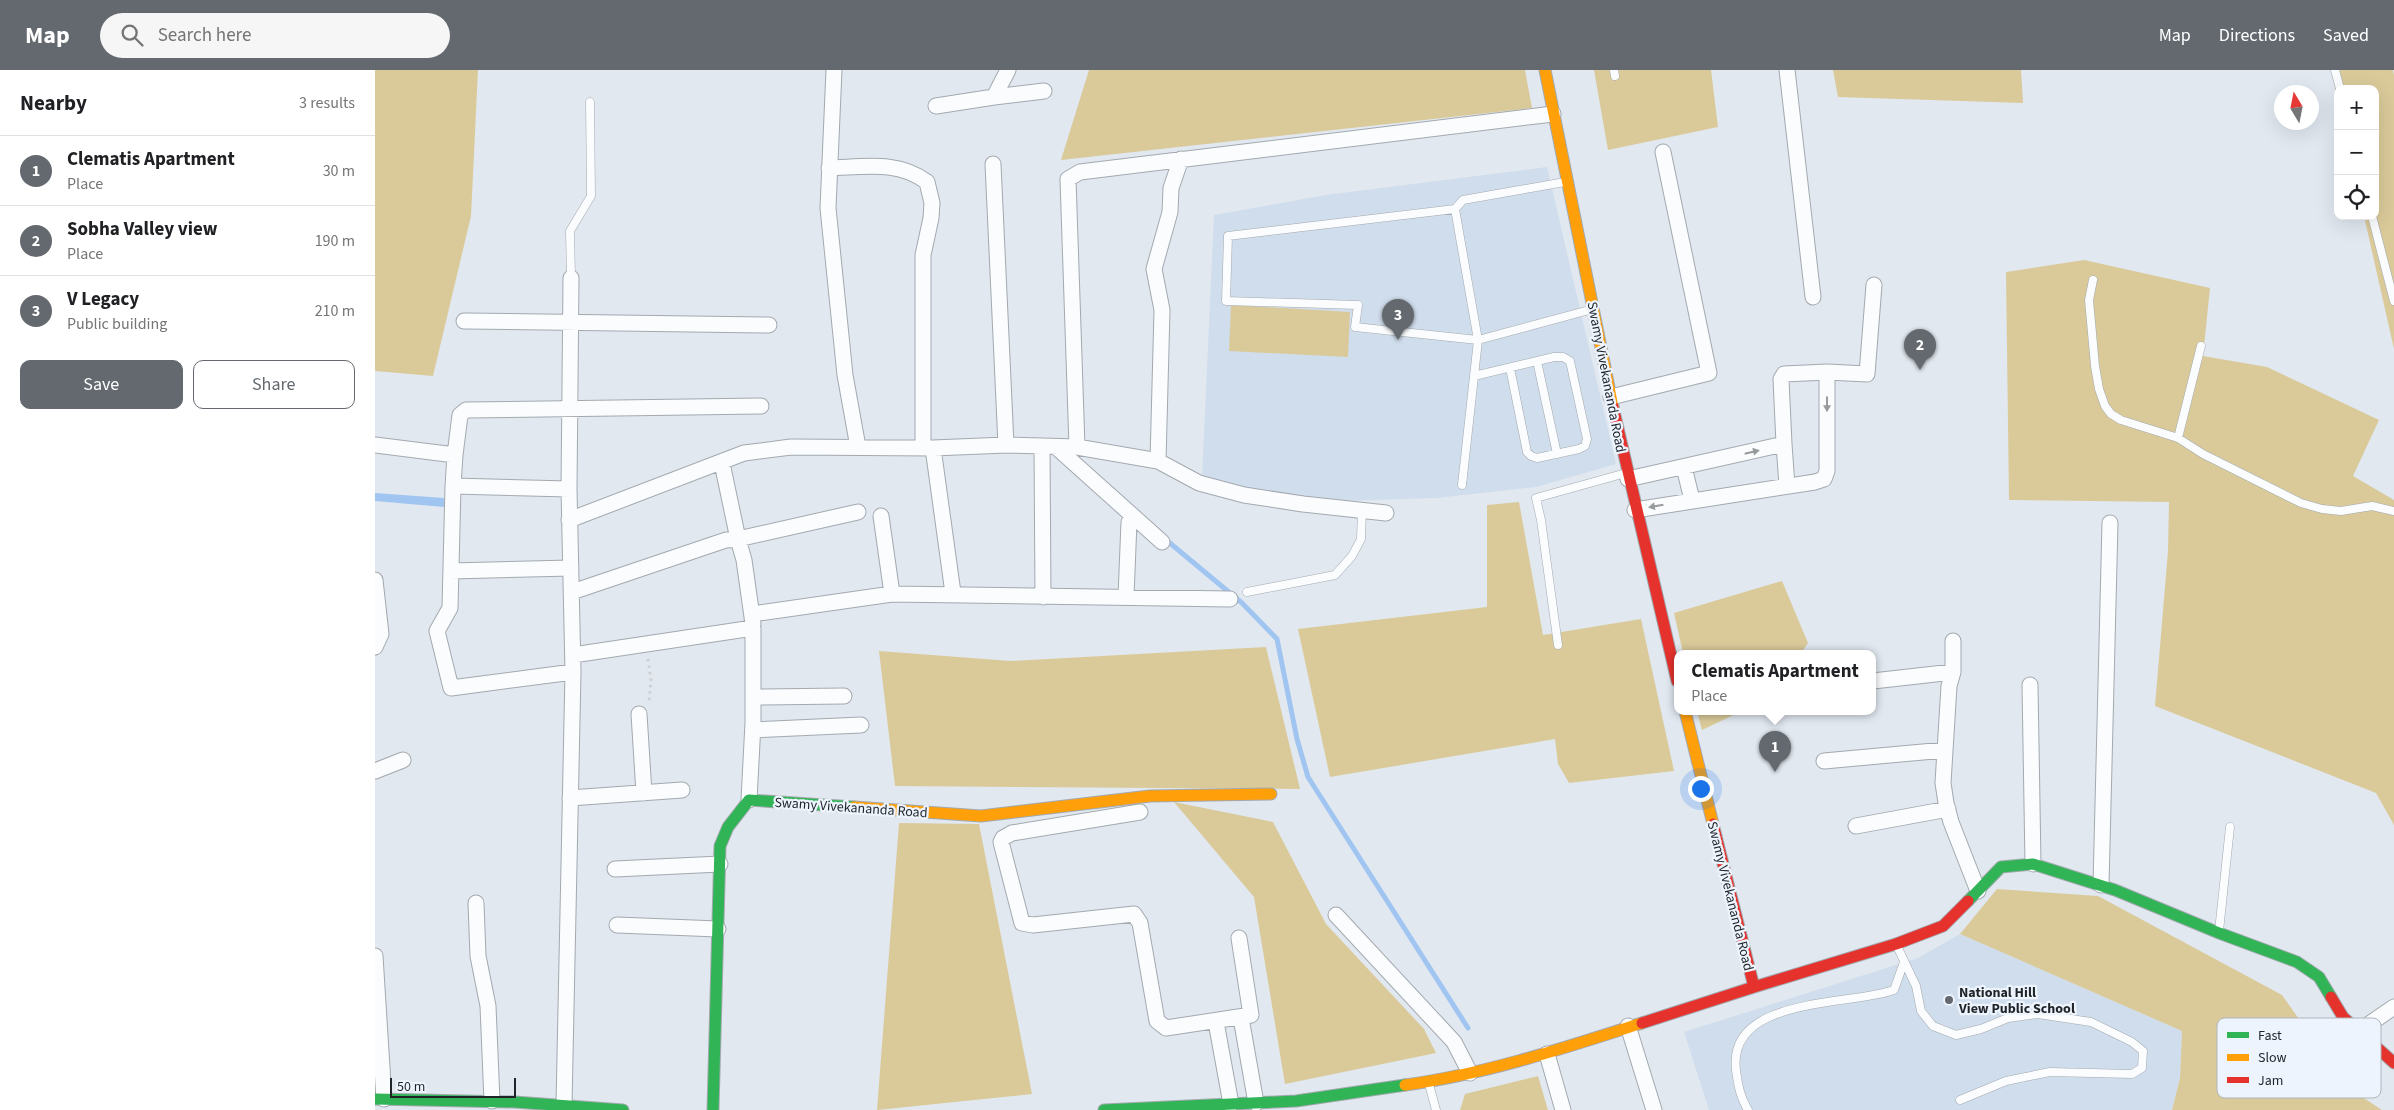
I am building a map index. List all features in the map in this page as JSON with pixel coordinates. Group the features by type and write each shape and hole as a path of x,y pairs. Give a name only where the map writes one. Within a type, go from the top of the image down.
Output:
{"street":[{"path":"833,70 828,208 845,375 857,447"},
{"path":"994,96 1008,70"},
{"name":"Swamy Vivekananda Road","path":"1545,70 1627,476 1674,669"},
{"path":"1787,70 1813,297"},
{"path":"936,106 994,96 1044,91"},
{"path":"1077,447 1068,179 1080,172 1553,114"},
{"path":"1611,397 1709,373 1663,152"},
{"path":"1158,461 1162,310 1155,269 1170,212 1171,188 1181,159"},
{"path":"993,164 1006,445"},
{"path":"829,168 901,168 916,173 927,182 932,203 931,218 923,255 928,447 953,593"},
{"path":"564,1105 573,672 569,520 571,278"},
{"path":"1787,486 1781,379 1784,374 1827,372 1867,374 1873,285"},
{"path":"464,321 769,325"},
{"path":"1635,510 1815,482 1824,478 1827,471 1827,372"},
{"path":"573,672 451,688 437,631 450,608 453,486 460,415 466,410 569,407 761,406"},
{"path":"375,444 455,455"},
{"path":"1627,476 1684,467 1784,444"},
{"path":"569,520 744,453 791,447 1006,445 1077,447 1158,461 1199,483 1244,495 1303,504 1386,513"},
{"path":"1049,446 1162,542"},
{"path":"1043,598 1049,446"},
{"path":"713,1110 720,846 727,827 749,800 753,730 753,621 744,560 722,463"},
{"path":"1684,467 1692,500"},
{"path":"453,486 569,489"},
{"path":"572,592 726,540 738,539 858,512"},
{"path":"881,516 892,594"},
{"path":"1126,596 1129,522"},
{"path":"2101,885 2110,523"},
{"path":"451,571 571,568"},
{"path":"375,580 381,634 375,647"},
{"path":"573,655 647,644 892,594 953,593 1043,598 1126,596 1230,599"},
{"path":"1953,641 1953,672 1949,686 1943,783 1948,809 1978,891"},
{"path":"1876,681 1953,672"},
{"path":"2030,685 2033,864"},
{"path":"753,697 844,696"},
{"path":"639,714 644,793"},
{"name":"Swamy Vivekananda Road","path":"1104,1110 1296,1102 1429,1082 1547,1054 1628,1026 1754,987 1686,715"},
{"path":"753,730 861,725"},
{"path":"1824,761 1945,750"},
{"path":"375,772 403,760"},
{"path":"570,798 683,790"},
{"name":"Swamy Vivekananda Road","path":"749,800 981,816 1150,796 1271,794"},
{"path":"1856,826 1948,809"},
{"path":"1140,812 1012,833 1003,838 1001,842 1019,919 1022,923 1033,925 1134,914 1140,923 1157,1020 1159,1025 1167,1028 1216,1022 1251,1015 1239,938"},
{"path":"615,869 719,864"},
{"path":"1754,987 1896,944 1943,926 2001,868 2033,864 2101,885 2219,933 2297,962 2319,977 2344,1018"},
{"path":"477,903 478,956 488,1006 492,1101"},
{"path":"1336,915 1454,1042 1470,1073"},
{"path":"617,925 718,929"},
{"path":"375,956 379,1099 428,1105 492,1101 514,1106 564,1105 623,1110"},
{"path":"2377,1018 2394,1006"},
{"path":"1241,1018 1256,1103"},
{"path":"1216,1022 1231,1104"},
{"path":"1628,1026 1654,1110"},
{"path":"2381,1051 2394,1063"},
{"path":"1547,1054 1563,1110"}],"lane":[{"path":"2335,70 2339,85"},
{"path":"571,278 570,231 591,196 590,102"},
{"path":"1567,182 1463,200 1455,208 1229,236 1226,301 1358,305 1355,327 1478,340 1593,309"},
{"path":"1455,208 1478,340 1462,486"},
{"path":"2373,220 2394,301"},
{"path":"2093,280 2089,300 2095,366 2105,406 2111,414 2121,420 2178,438 2203,454 2301,503 2322,509 2341,511 2372,506 2394,511"},
{"path":"2178,438 2201,346"},
{"path":"1474,376 1537,361 1563,357 1570,361 1587,439 1585,446 1537,458 1527,452 1510,368"},
{"path":"1537,361 1557,454"},
{"path":"1559,645 1541,520 1536,498 1627,476"},
{"path":"1247,592 1335,575 1352,556 1361,539 1362,510"},
{"path":"2219,933 2230,827"},
{"path":"1896,944 1916,986 1921,1011 1933,1026 1956,1035 1981,1029 2007,1018 2038,1014 2091,1022 2132,1042 2143,1051 2142,1068 2133,1074 2050,1072 2006,1081 1960,1100"},
{"path":"1748,1110 1740,1096 1736,1064 1737,1051 1743,1038 1753,1026 1765,1018 1794,1010 1854,997 1882,995 1894,990 1904,962"},
{"path":"1429,1082 1436,1110"}],"path":[{"path":"639,714 649,702 651,694 647,644"}],"shaded area":[{"path":"375,70 478,70 471,216 433,376 375,371"},
{"path":"1089,70 1525,70 1532,108 1061,160"},
{"path":"1594,70 1711,70 1718,127 1608,150"},
{"path":"1833,70 2021,70 2023,103 1838,97"},
{"path":"2331,70 2393,70 2394,349 2365,220 2379,220 2379,85 2335,85"},
{"path":"1547,167 1616,464 1536,487 1437,498 1307,502 1202,478 1214,215 1326,195"},
{"path":"2084,260 2210,288 2203,356 2267,367 2379,420 2353,476 2394,500 2394,825 2376,793 2155,706 2168,551 2169,502 2009,500 2006,272"},
{"path":"1231,305 1350,312 1348,357 1229,351"},
{"path":"1519,502 1543,635 1641,619 1674,771 1569,783 1558,764 1555,739 1330,777 1298,629 1487,607 1487,505"},
{"path":"1782,581 1808,643 1803,650 1682,650 1674,613"},
{"path":"1266,647 1300,789 895,786 879,651 1011,661"},
{"path":"1698,715 1734,715 1702,730"},
{"path":"1174,802 1273,822 1326,924 1424,1029 1436,1053 1285,1084 1254,897"},
{"path":"899,823 979,824 1032,1094 877,1110"},
{"path":"1997,889 2098,896 2282,995 2298,1018 2217,1018 2217,1098 2364,1098 2382,1110 2172,1110 2180,1078 2182,1031 1960,934"},
{"name":"National Hill View Public School","path":"1960,934 2182,1031 2180,1078 2172,1110 1709,1110 1684,1032 1918,958"},
{"path":"1538,1076 1548,1110 1460,1110 1465,1094"}],"water":[{"path":"375,493 444,498 444,507 375,501"}],"waterway":[{"path":"1165,539 1242,603 1277,639 1297,739 1308,777 1468,1028"}],"traffic: fast":[{"path":"713,1110 720,846 728,827 749,800 854,807"},
{"path":"1968,901 2001,867 2033,864 2115,890 2219,933 2297,962 2319,977 2331,997"},
{"path":"1104,1110 1296,1101 1405,1085"},
{"path":"375,1099 515,1102 623,1110"}],"traffic: slow":[{"path":"1545,70 1613,407"},
{"path":"1686,715 1713,824"},
{"path":"854,807 981,816 1150,796 1271,794"},
{"path":"1405,1085 1495,1067 1554,1051 1642,1023"}],"traffic: jam":[{"path":"1613,407 1674,668"},
{"path":"1642,1023 1754,987 1713,824"},
{"path":"1754,987 1896,944 1943,926 1968,901"},
{"path":"2331,997 2344,1018"},
{"path":"2381,1051 2394,1063"}],"place":[{"name":"V Legacy","path":"1398,340"},
{"name":"Sobha Valley view","path":"1920,370"},
{"name":"Clematis Apartment","path":"1775,772"},
{"name":"National Hill View Public School","path":"1949,1000"}]}
